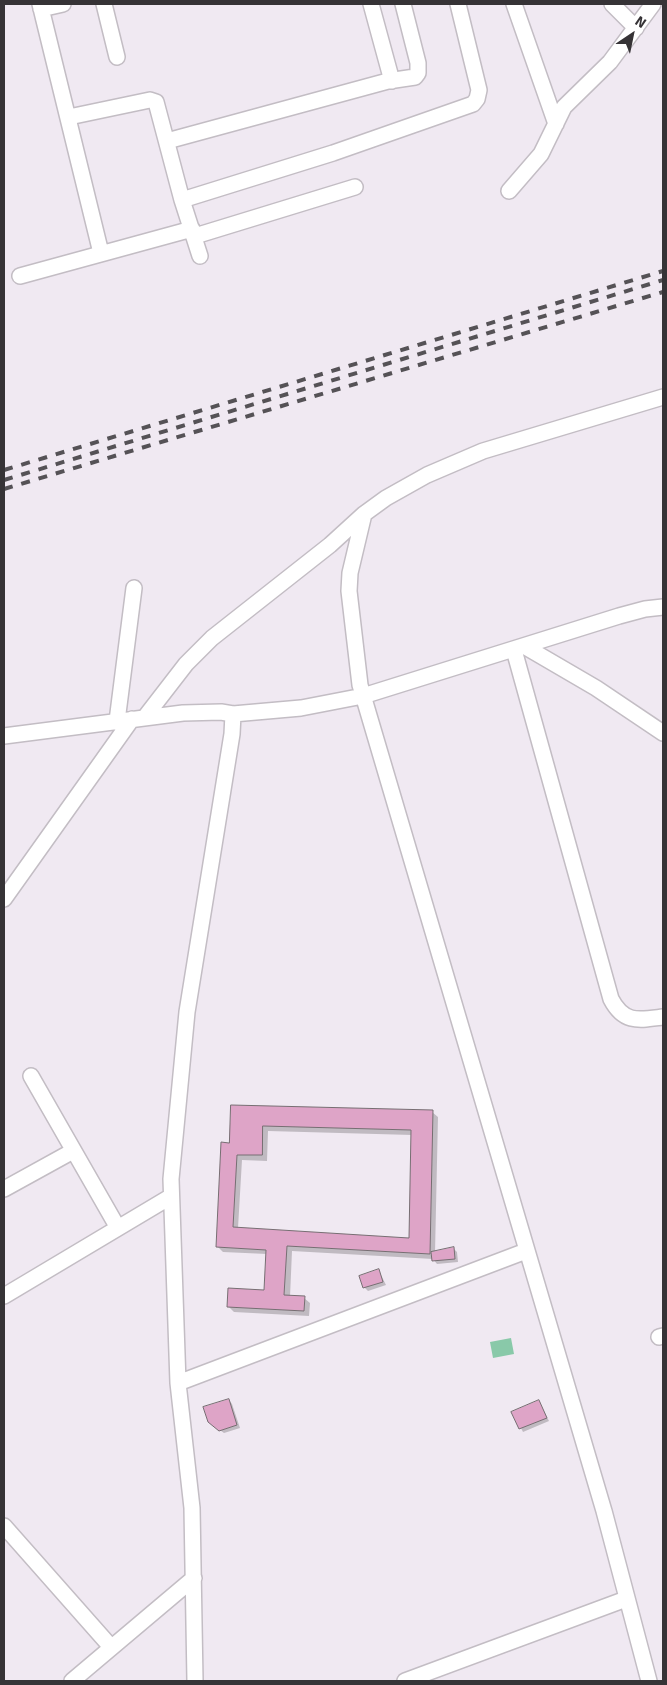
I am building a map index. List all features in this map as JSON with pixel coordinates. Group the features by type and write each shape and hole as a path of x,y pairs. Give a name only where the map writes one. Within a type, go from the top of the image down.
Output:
{"street":[{"path":"63,4 40,6 101,253"},
{"path":"104,4 117,57"},
{"path":"372,4 392,81"},
{"path":"167,141 392,81 415,77 418,73 403,4"},
{"path":"182,200 333,154 473,104 477,99 479,90 458,4"},
{"path":"514,4 553,116"},
{"path":"612,4 629,21"},
{"path":"509,191 541,154 553,116 610,62 629,21 653,4"},
{"path":"68,117 153,100 167,141 182,200 200,256"},
{"path":"20,276 101,253 193,233 355,187"},
{"path":"4,899 132,719 212,638 330,545 364,514 386,498 428,475 483,451 663,397"},
{"path":"364,514 350,573 349,591 357,673 604,1511 649,1681"},
{"path":"132,719 134,588"},
{"path":"4,736 198,712 233,714 301,708 363,696 636,611 663,607"},
{"path":"519,648 596,688 663,733"},
{"path":"519,648 611,999 622,1015 627,1018 663,1017"},
{"path":"196,1681 190,1477 178,1383 170,1197 176,1106 187,1012 232,734 233,714"},
{"path":"31,1076 118,1228"},
{"path":"4,1189 73,1151"},
{"path":"4,1296 170,1197"},
{"path":"178,1383 526,1251"},
{"path":"4,1526 111,1646"},
{"path":"72,1681 111,1646 194,1578"},
{"path":"405,1681 626,1599"}],"green space":[{"path":"511,1338 514,1354 493,1358 490,1342"}],"building":[{"path":"231,1105 433,1110 430,1254 287,1246 284,1295 305,1296 304,1311 227,1307 228,1288 264,1290 266,1250 216,1247 221,1142 229,1143","holes":["263,1126 411,1130 409,1238 233,1227 237,1155 262,1155"]},
{"path":"454,1247 455,1259 432,1261 431,1252"},
{"path":"379,1269 383,1282 363,1288 359,1276"},
{"path":"229,1399 237,1425 219,1431 208,1422 203,1407"},
{"path":"539,1400 547,1418 519,1429 511,1412"}],"railway":[{"path":"4,470 663,271"},
{"path":"4,480 663,280"},
{"path":"4,489 663,292"}]}
